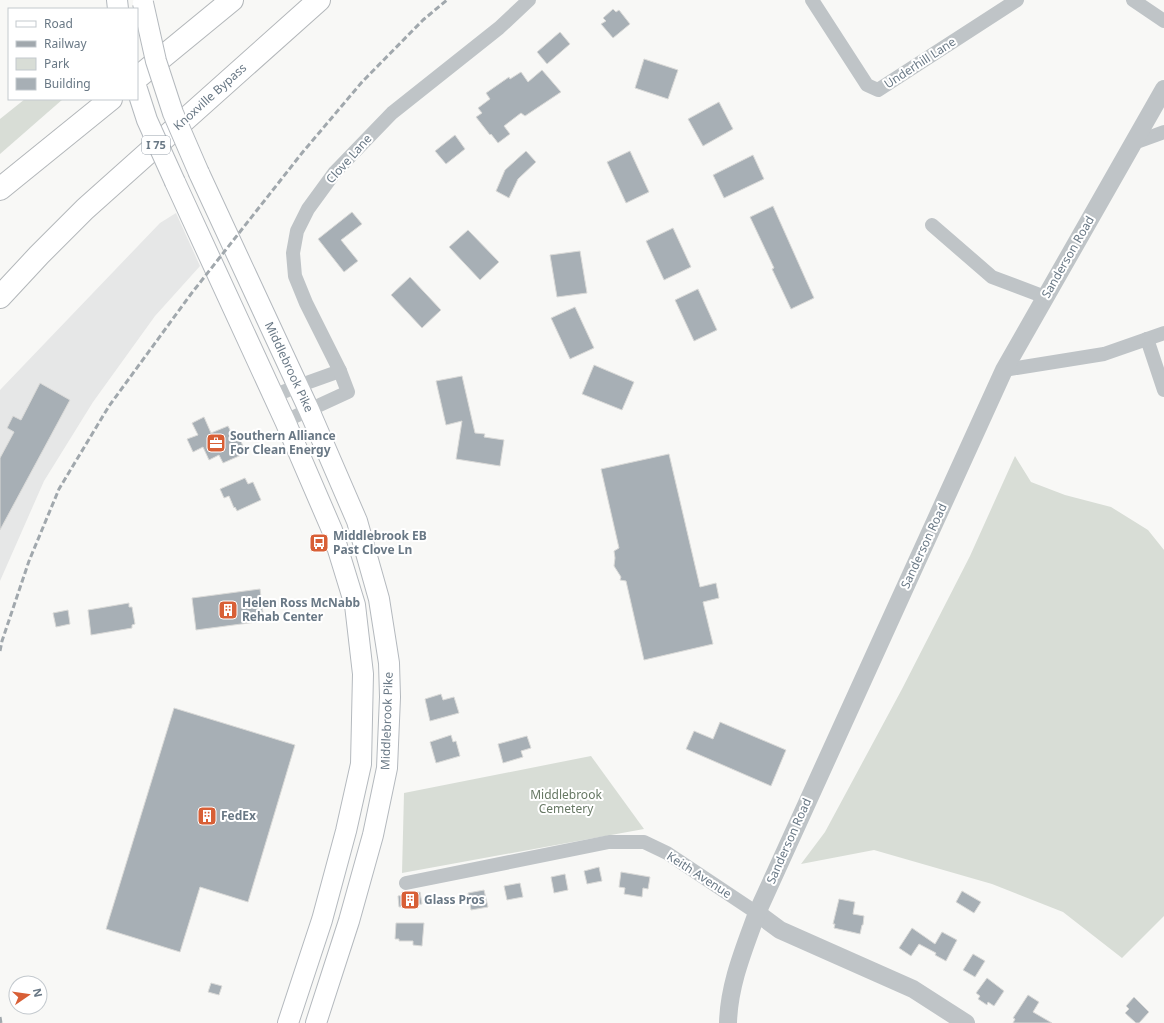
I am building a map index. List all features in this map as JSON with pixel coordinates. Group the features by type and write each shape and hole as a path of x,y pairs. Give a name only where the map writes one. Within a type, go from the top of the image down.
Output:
{"highway":[{"path":"138,77 232,0"},
{"name":"Knoxville Bypass","path":"0,297 85,209 319,0"},
{"path":"0,189 110,100"}],"main road":[{"name":"Middlebrook Pike","path":"143,2 156,61 174,113 199,173 309,410 356,521 379,599 388,663 390,697 387,768 373,835 349,921 316,1023"},
{"name":"Middlebrook Pike","path":"138,92 147,120 285,421 332,530 355,605 363,674 360,772 322,920 288,1023"}],"street":[{"name":"Clove Lane","path":"285,421 348,392 340,371 306,303 295,276 293,253 297,231 308,209 335,172 392,113 499,28 529,0"},
{"name":"Underhill Lane","path":"812,0 867,85 878,90 1017,0"},
{"path":"1133,0 1164,20"},
{"name":"Sanderson Road","path":"728,1023 733,981 757,913 1004,370 1164,89"},
{"path":"1134,143 1164,132"},
{"path":"932,225 992,277 1045,297"},
{"path":"1004,370 1104,354 1164,333"},
{"path":"1147,339 1164,390"},
{"path":"273,396 340,371"},
{"name":"Keith Avenue","path":"406,883 609,842 644,842 667,853 780,930 913,990 966,1023"}],"shaded area":[{"path":"176,213 200,266 155,316 93,402 44,481 0,581 0,390 160,223"}],"green space":[{"path":"24,100 62,100 0,154 0,119"},
{"path":"1015,456 1031,482 1065,495 1111,507 1148,530 1164,550 1164,916 1122,958 1063,912 992,884 874,850 801,864 825,832 902,689 970,556"},
{"name":"Middlebrook Cemetery","path":"591,756 644,829 402,873 404,793"}],"building":[{"path":"613,9 616,12 619,10 630,24 613,38 601,24 606,21 603,18"},
{"path":"560,32 570,44 547,64 537,52"},
{"path":"644,59 678,70 668,99 635,88"},
{"path":"542,70 561,92 525,116 521,113 504,126 510,134 498,143 476,117 482,113 478,108 490,99 486,93 509,77 510,79 521,72 528,82"},
{"path":"719,102 733,129 703,146 688,119"},
{"path":"455,135 465,149 446,164 435,151"},
{"path":"526,151 536,162 518,179 509,198 496,191 505,170"},
{"path":"630,151 649,192 626,203 607,162"},
{"path":"753,155 764,179 724,198 713,175"},
{"path":"773,206 814,298 791,309 750,217"},
{"path":"352,212 362,224 341,240 358,261 344,272 318,239"},
{"path":"673,228 691,267 664,280 646,241"},
{"path":"468,230 499,262 480,280 449,247"},
{"path":"580,251 587,293 557,297 550,255"},
{"path":"410,277 441,310 422,328 391,295"},
{"path":"698,289 717,330 694,341 675,300"},
{"path":"575,307 594,348 570,359 551,318"},
{"path":"594,365 634,382 622,410 582,394"},
{"path":"462,376 475,433 485,434 484,437 504,440 500,466 456,459 462,421 446,425 436,381"},
{"path":"40,383 70,400 0,530 0,458 14,432 7,428 13,416 21,420"},
{"name":"Southern Alliance For Clean Energy","path":"204,417 211,433 228,426 231,432 236,430 246,453 223,463 219,455 209,460 203,447 193,452 187,439 198,435 192,423"},
{"path":"669,454 700,587 716,583 719,598 703,602 713,644 644,660 626,581 620,580 621,577 614,566 614,551 619,548 601,469"},
{"path":"245,478 248,484 253,482 261,500 237,511 235,507 234,508 229,496 224,498 220,489"},
{"name":"Helen Ross McNabb Rehab Center","path":"260,589 264,621 196,630 192,598"},
{"path":"129,603 129,607 132,607 135,624 132,625 132,628 91,635 88,610"},
{"path":"68,610 70,624 56,627 53,613"},
{"path":"441,694 443,700 454,697 459,713 430,721 425,699"},
{"name":"FedEx","path":"174,708 295,745 248,902 200,887 180,952 106,929"},
{"path":"720,722 786,750 771,786 686,749 694,731 713,739"},
{"path":"451,735 453,742 456,741 460,756 436,763 430,742"},
{"path":"527,736 531,748 521,751 523,757 503,763 498,744"},
{"path":"599,867 602,881 587,884 584,871"},
{"path":"621,872 650,877 648,889 643,888 642,897 624,894 625,888 619,887"},
{"path":"565,874 568,890 554,893 551,877"},
{"path":"520,883 523,897 507,900 504,886"},
{"path":"484,890 488,907 471,910 468,893"},
{"path":"962,891 981,902 974,913 956,902"},
{"name":"Glass Pros","path":"420,892 422,904 399,907 398,896"},
{"path":"839,899 855,902 853,914 864,916 860,934 834,928 835,924 833,924"},
{"path":"396,923 424,923 422,946 413,945 413,941 399,941 399,939 395,939"},
{"path":"912,928 935,944 942,932 957,940 946,961 935,955 936,953 919,944 911,956 899,948"},
{"path":"973,954 985,961 975,977 963,970"},
{"path":"987,978 1004,991 994,1006 988,1002 987,1005 978,999 980,996 976,993"},
{"path":"211,983 222,986 219,995 208,992"},
{"path":"1028,995 1039,1002 1033,1012 1052,1023 1013,1023 1015,1019 1013,1018"},
{"path":"1134,997 1149,1012 1139,1023 1136,1023 1125,1013 1129,1009 1126,1006"}],"railway":[{"path":"0,651 29,561 59,489 109,406 191,294 302,153 362,82 423,20 447,0"},
{"path":"0,1017 1,1023"}],"place":[{"name":"Southern Alliance For Clean Energy","path":"216,443"},
{"name":"Middlebrook EB Past Clove Ln","path":"319,543"},
{"name":"Helen Ross McNabb Rehab Center","path":"228,610"},
{"name":"FedEx","path":"207,816"},
{"name":"Glass Pros","path":"410,900"}]}
